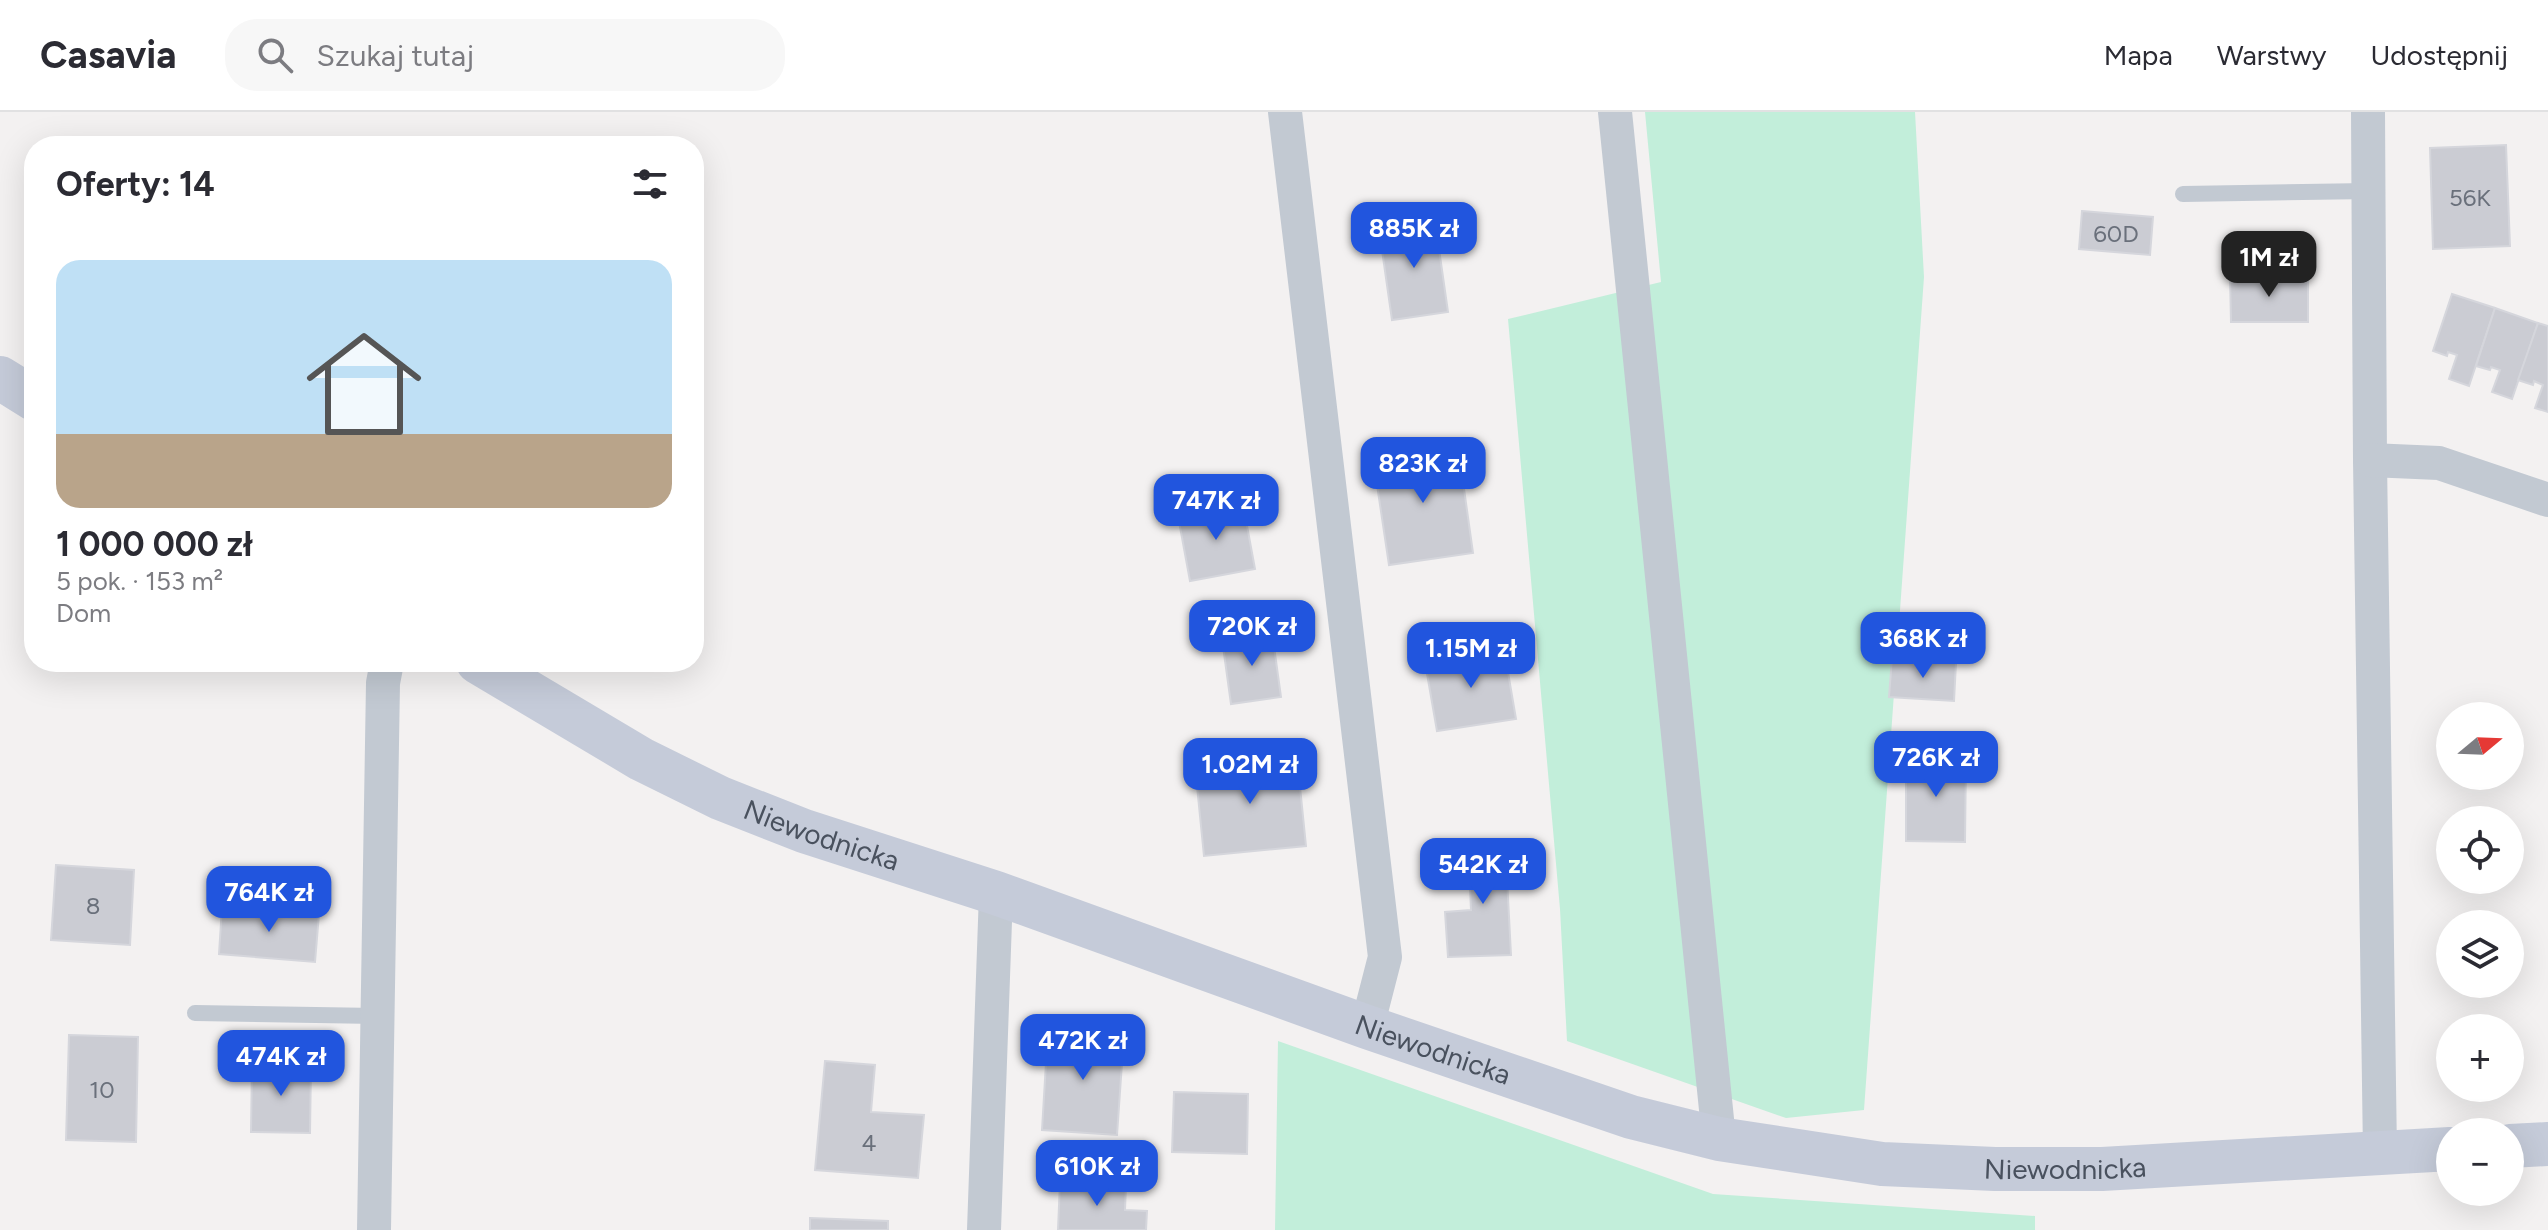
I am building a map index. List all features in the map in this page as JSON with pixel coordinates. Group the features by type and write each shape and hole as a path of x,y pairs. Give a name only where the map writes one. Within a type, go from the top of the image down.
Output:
{"street":[{"path":"1285,112 1385,957 1367,1027"},
{"path":"1615,112 1719,1139"},
{"path":"2368,112 2380,1153"},
{"path":"0,378 24,393"},
{"path":"2370,460 2439,463 2548,500"},
{"path":"374,1230 385,672"},
{"name":"Niewodnicka","path":"495,672 641,759 720,798 804,831 996,893 1367,1027 1631,1117 1719,1139 1882,1164 1995,1169 2102,1169 2436,1150"},
{"path":"984,1230 996,893"},
{"path":"2524,1145 2548,1144"}],"lane":[{"path":"2183,194 2369,191"},
{"path":"195,1013 377,1016"}],"green space":[{"path":"1645,112 1915,112 1924,277 1864,1110 1786,1118 1567,1041 1560,909 1508,319 1661,282"},
{"path":"1278,1041 1713,1194 2035,1216 2035,1230 1275,1230"}],"building":[{"path":"2506,145 2510,246 2433,249 2430,148"},
{"path":"2082,211 2153,217 2150,255 2079,249"},
{"path":"1435,221 1448,312 1392,320 1379,229"},
{"path":"2231,235 2308,235 2308,276 2230,276"},
{"path":"2230,276 2308,276 2308,322 2231,322"},
{"path":"2452,294 2495,308 2469,386 2449,379 2457,355 2448,352 2447,356 2433,351"},
{"path":"2495,308 2538,323 2512,399 2492,392 2500,370 2476,366"},
{"path":"2538,323 2548,326 2548,412 2535,408 2543,385 2518,380"},
{"path":"1458,446 1473,553 1389,565 1373,458"},
{"path":"1243,504 1255,569 1190,581 1178,516"},
{"path":"1272,632 1281,697 1231,704 1222,639"},
{"path":"1504,649 1516,719 1437,731 1425,662"},
{"path":"1892,658 1956,663 1954,701 1889,697"},
{"path":"1906,756 1966,756 1965,842 1906,841"},
{"path":"1297,757 1306,846 1204,856 1195,766"},
{"path":"1468,840 1505,840 1511,955 1448,957 1445,912 1471,910"},
{"path":"56,865 134,870 130,945 51,940"},
{"path":"222,907 319,914 315,962 219,954"},
{"path":"1048,1029 1124,1034 1117,1135 1042,1130"},
{"path":"69,1035 138,1037 136,1142 66,1140"},
{"path":"825,1061 875,1065 871,1112 924,1115 918,1178 815,1170"},
{"path":"252,1064 311,1065 310,1133 251,1132"},
{"path":"1174,1092 1248,1094 1247,1154 1172,1152"},
{"path":"1060,1182 1126,1185 1125,1210 1147,1211 1146,1230 1058,1230"},
{"path":"810,1218 888,1221 888,1230 810,1230"}]}
